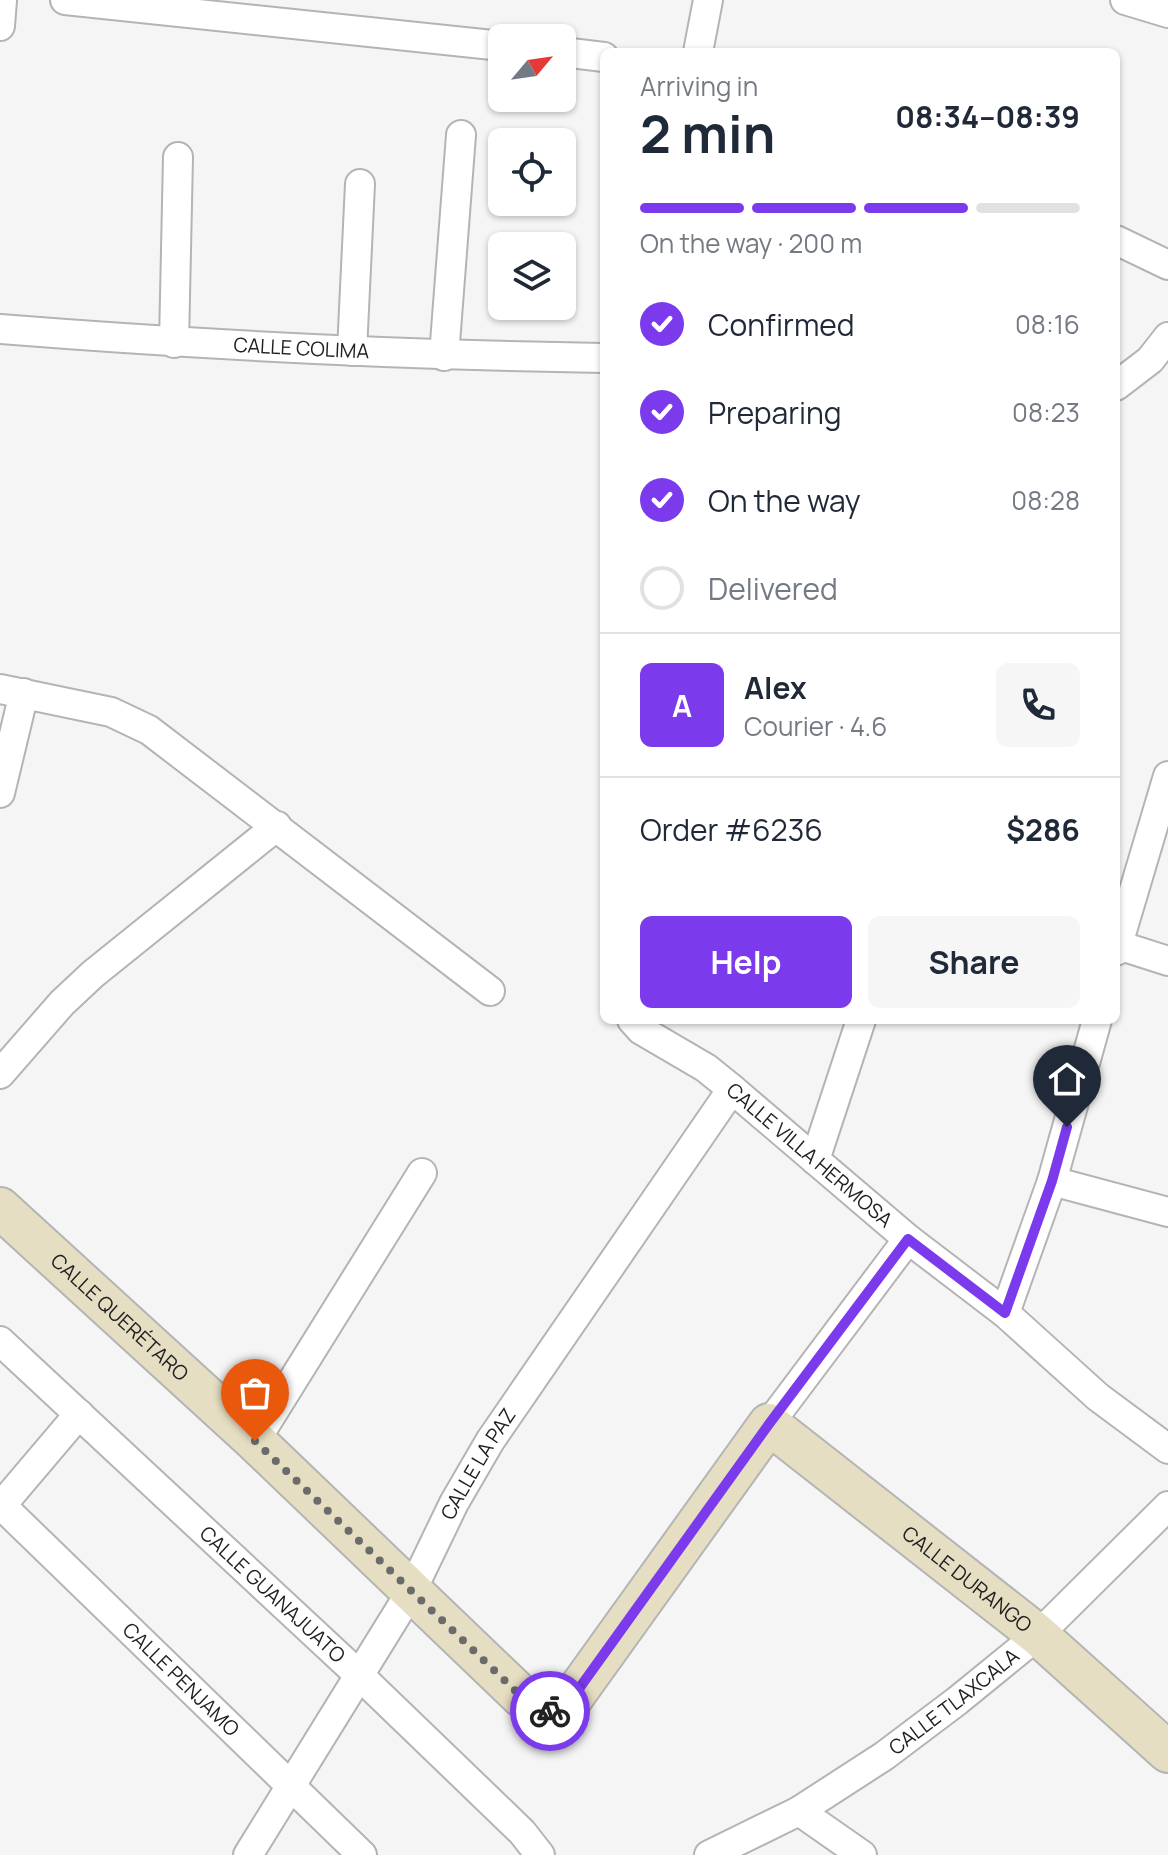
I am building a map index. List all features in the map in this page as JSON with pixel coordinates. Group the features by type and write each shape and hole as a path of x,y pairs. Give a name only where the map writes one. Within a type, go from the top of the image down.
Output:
{"street":[{"path":"0,26 2,0"},
{"path":"65,0 488,45"},
{"path":"699,48 708,0"},
{"path":"576,54 600,57"},
{"path":"444,356 461,135"},
{"path":"174,343 178,157"},
{"path":"352,351 360,184"},
{"path":"1120,242 1168,265"},
{"name":"CALLE COLIMA","path":"0,329 174,343 444,356 600,358"},
{"path":"1120,383 1150,360 1168,337"},
{"path":"0,793 12,691 111,712 149,730 490,991"},
{"path":"1120,938 1168,776"},
{"path":"0,1074 62,1003 93,974 277,826"},
{"path":"1120,949 1168,961"},
{"name":"CALLE VILLA HERMOSA","path":"636,1024 706,1068 908,1239 1005,1313 1098,1397 1168,1449"},
{"path":"815,1160 860,1024"},
{"path":"1005,1313 1052,1181 1096,1024"},
{"name":"CALLE LA PAZ","path":"248,1855 289,1784 412,1590 454,1503 490,1441 732,1089"},
{"path":"255,1441 422,1173"},
{"path":"1052,1181 1168,1212"},
{"name":"CALLE QUERÉTARO","path":"0,1208 255,1441 521,1696 548,1712 573,1697 769,1424"},
{"path":"769,1424 908,1239"},
{"name":"CALLE GUANAJUATO","path":"0,1341 359,1675 522,1832 540,1855"},
{"path":"1,1505 79,1414"},
{"name":"CALLE DURANGO","path":"769,1424 1038,1635 1165,1740"},
{"name":"CALLE PENJAMO","path":"1,1505 362,1855"},
{"name":"CALLE TLAXCALA","path":"709,1855 799,1811 896,1747 957,1701 1038,1635 1168,1506"},
{"path":"799,1811 862,1855"}],"way so far":[{"path":"255,1441 521,1696 550,1711"}],"route":[{"path":"550,1711 573,1697 769,1424 908,1239 1005,1313 1052,1181 1067,1127"}]}
